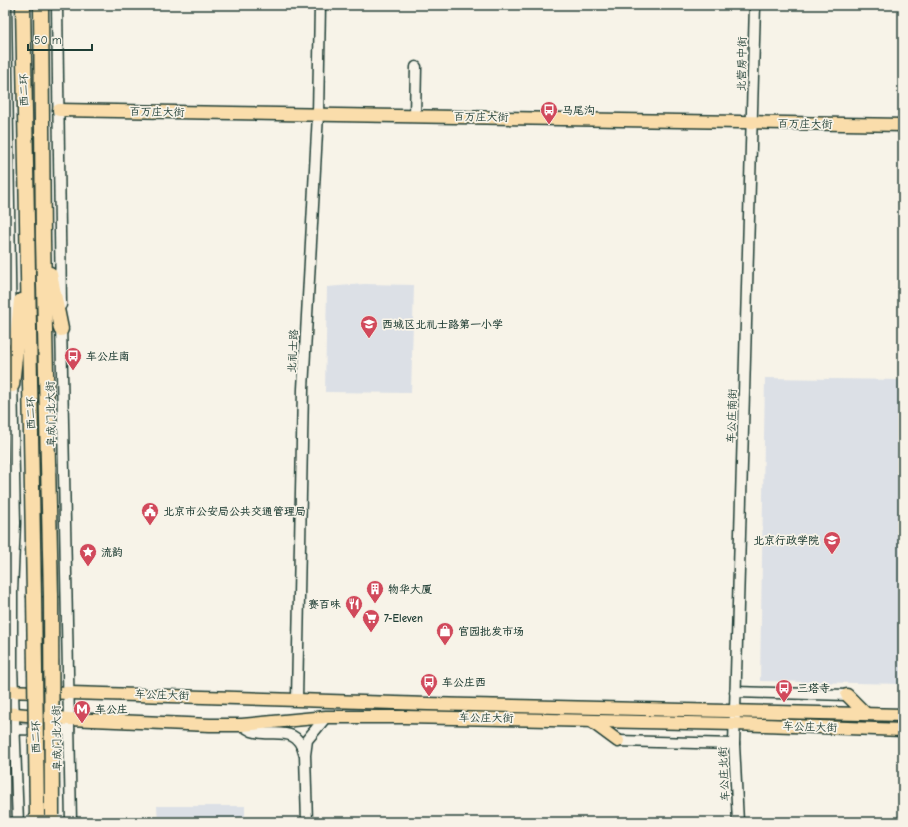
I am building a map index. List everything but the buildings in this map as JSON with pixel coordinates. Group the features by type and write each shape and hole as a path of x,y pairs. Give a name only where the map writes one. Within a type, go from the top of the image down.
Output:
{"highway":[{"name":"西二环","path":"22,5 37,819"},
{"name":"西二环","path":"40,5 43,240 51,596 52,819"},
{"path":"41,36 51,5"},
{"path":"43,240 61,329"},
{"path":"12,385 27,241"}],"main road":[{"name":"百万庄大街","path":"59,110 551,117 752,123 903,125"},
{"name":"车公庄大街","path":"9,691 903,715"},
{"path":"847,695 866,714"},
{"name":"车公庄大街","path":"10,714 69,725 242,725 326,717 591,720 903,730"},
{"path":"591,720 618,741"}],"street":[{"path":"6,5 15,523 9,691 10,729 18,822"},
{"name":"阜成门北大街","path":"57,5 61,329 71,822"},
{"name":"北礼士路","path":"298,699 303,389 318,114 320,5"},
{"name":"北营房中街","path":"752,123 755,5"},
{"path":"415,116 416,66"},
{"name":"车公庄南街","path":"734,710 752,123"},
{"path":"735,692 847,695"},
{"name":"车公庄北街","path":"734,710 734,744 738,822"},
{"path":"307,822 305,755 307,740 326,717"},
{"path":"10,729 69,725"},
{"path":"242,725 252,731 296,737 302,743 305,755"},
{"path":"618,741 734,744"}],"shaded area":[{"name":"西城区北礼士路第一小学","path":"364,284 414,285 411,393 325,392 327,287"},
{"name":"北京行政学院","path":"765,378 903,380 903,684 760,681"},
{"path":"157,806 245,806 245,822 158,822"}],"place":[{"name":"马尾沟","path":"549,125"},
{"name":"西城区北礼士路第一小学","path":"369,339"},
{"name":"车公庄南","path":"73,371"},
{"name":"北京市公安局公共交通管理局","path":"150,526"},
{"name":"北京行政学院","path":"832,555"},
{"name":"流韵","path":"88,567"},
{"name":"物华大厦","path":"375,604"},
{"name":"赛百味","path":"354,619"},
{"name":"7-Eleven","path":"371,633"},
{"name":"官园批发市场","path":"445,646"},
{"name":"车公庄西","path":"429,697"},
{"name":"三塔寺","path":"784,703"},
{"name":"车公庄","path":"82,724"}]}
